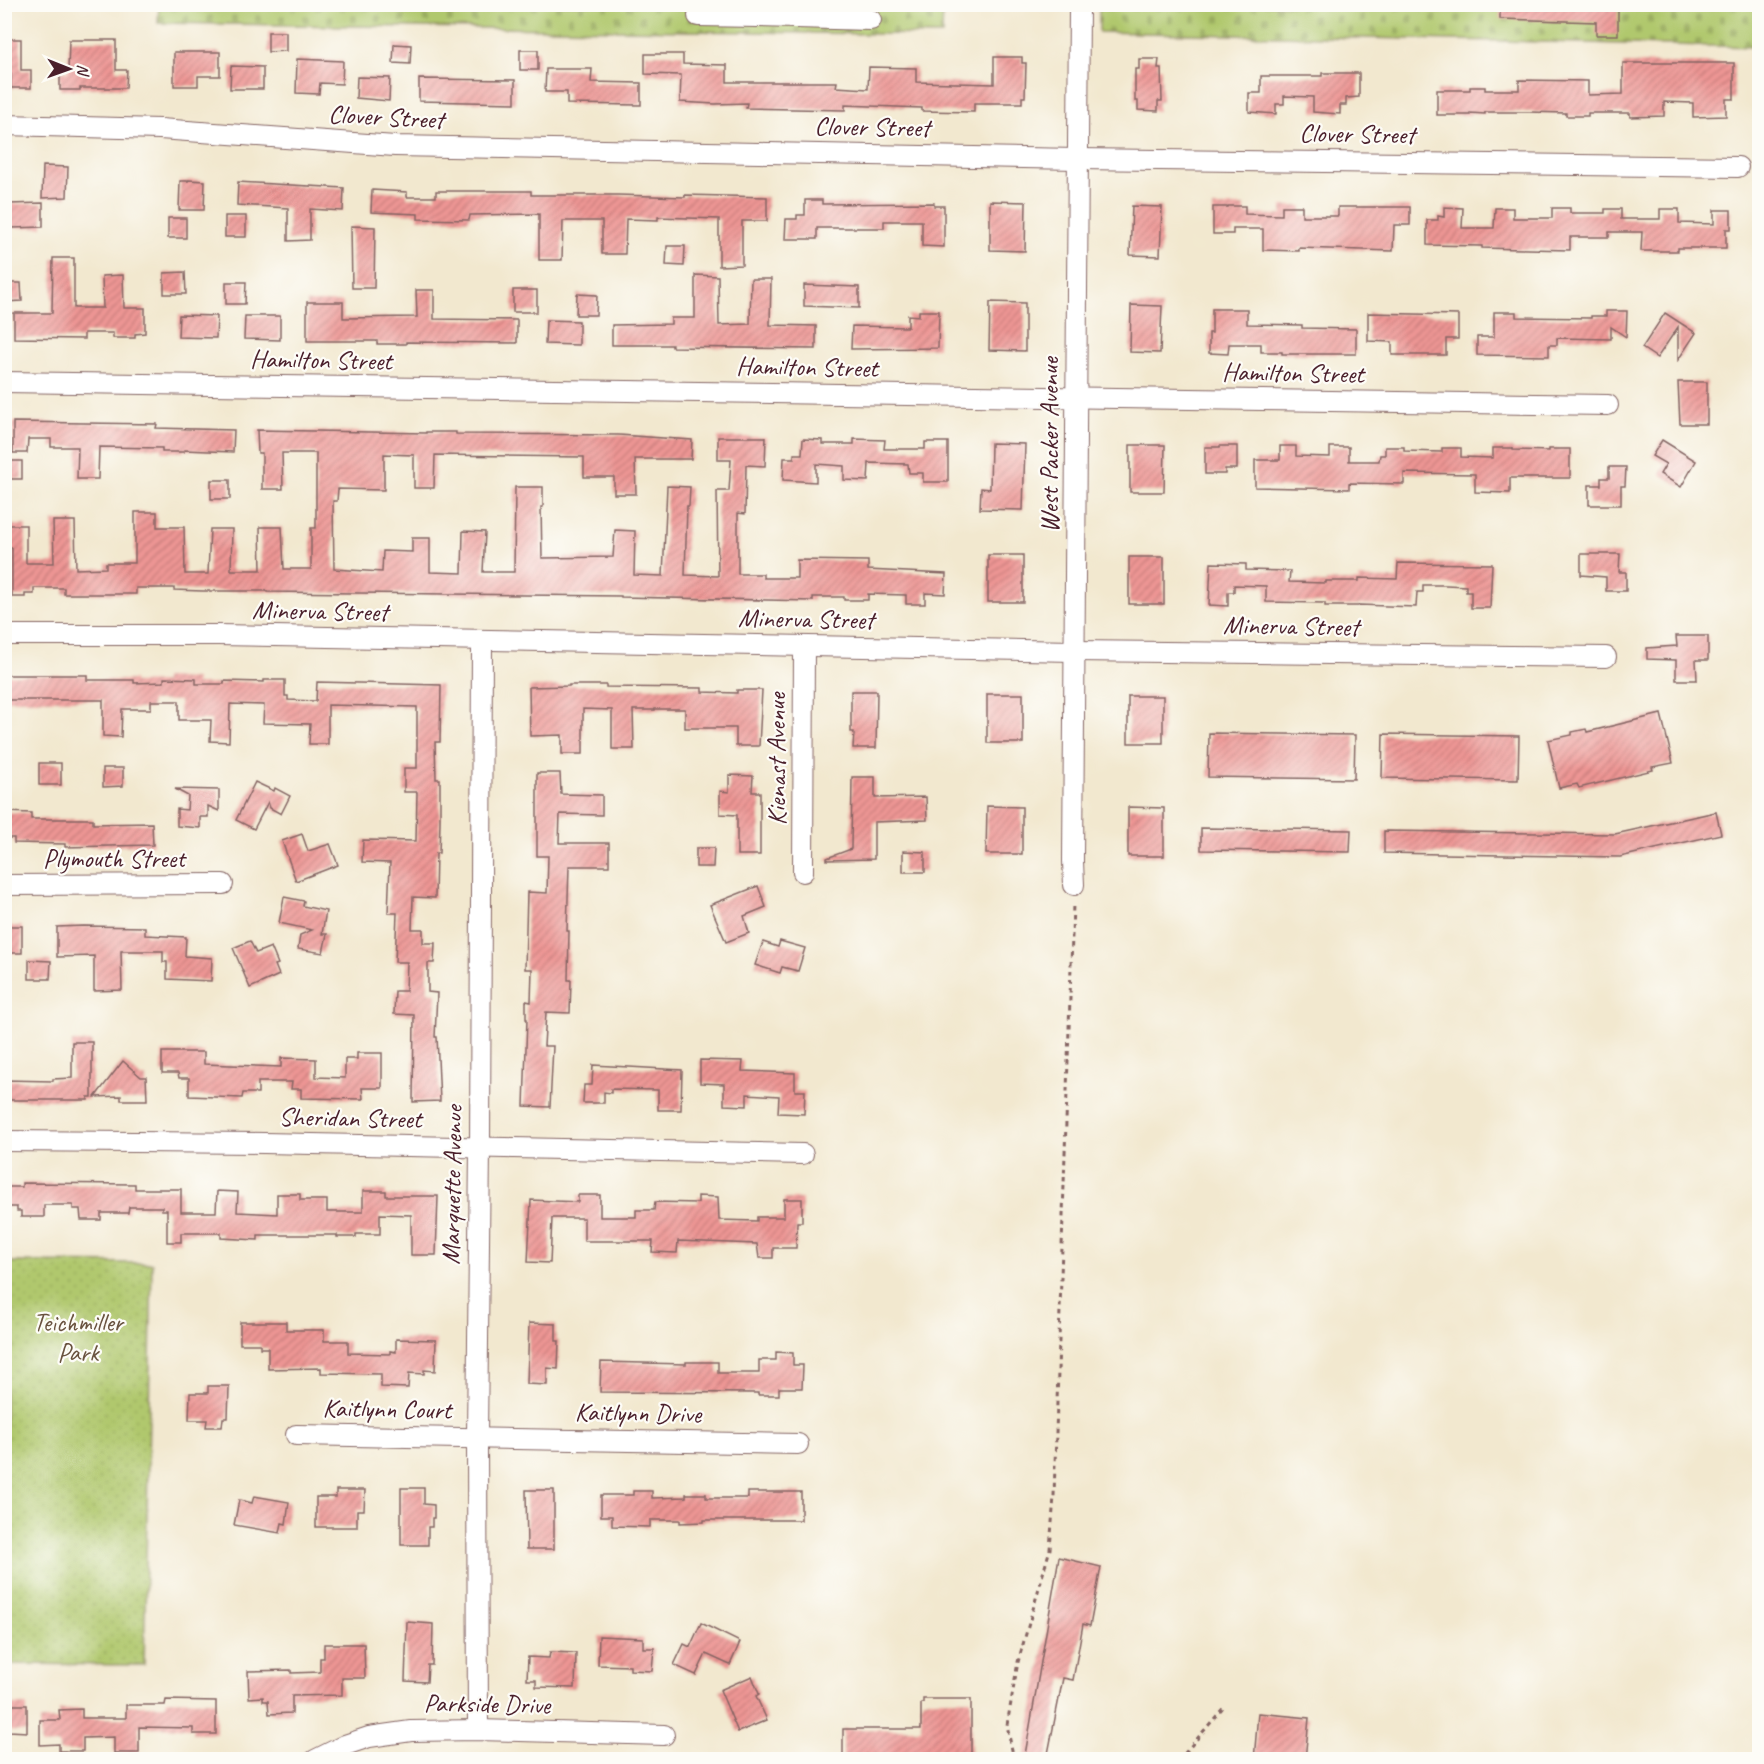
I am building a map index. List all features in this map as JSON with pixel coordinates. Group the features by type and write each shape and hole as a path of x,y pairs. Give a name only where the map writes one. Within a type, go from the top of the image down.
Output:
{"street":[{"name":"West Packer Avenue","path":"1074,885 1079,4"},
{"path":"698,16 758,11 871,20"},
{"name":"Clover Street","path":"4,125 160,129 394,146 1078,159 1738,167"},
{"name":"Hamilton Street","path":"4,382 1608,405"},
{"name":"Minerva Street","path":"4,635 205,635 1074,651 1606,657"},
{"name":"Marquette Avenue","path":"478,1730 477,1437 482,640"},
{"name":"Kienast Avenue","path":"803,872 804,646"},
{"name":"Plymouth Street","path":"4,885 223,884"},
{"name":"Sheridan Street","path":"4,1141 264,1143 803,1154"},
{"name":"Kaitlynn Court","path":"296,1435 477,1437"},
{"name":"Kaitlynn Drive","path":"477,1437 798,1443"},
{"name":"Parkside Drive","path":"315,1760 369,1737 411,1731 478,1730 664,1735"}],"path":[{"path":"1014,1760 1007,1725 1018,1662 1050,1549 1054,1496 1074,885"},
{"path":"1179,1760 1225,1706"}],"green space":[{"path":"159,4 943,5 942,35 158,23"},
{"path":"1099,5 1759,5 1759,47 1099,32"},
{"name":"Teichmiller Park","path":"5,1262 152,1263 144,1665 5,1664"}],"building":[{"path":"1500,4 1618,4 1618,35 1596,35 1596,22 1500,19"},
{"path":"268,32 286,32 286,51 268,52"},
{"path":"4,39 21,39 21,70 31,70 31,88 11,88 11,74 4,74"},
{"path":"69,40 116,40 116,70 127,70 126,88 60,90 60,71 68,72"},
{"path":"394,44 411,45 410,64 393,63"},
{"path":"520,50 538,50 538,70 520,70"},
{"path":"174,52 220,52 220,76 198,76 198,86 174,86"},
{"path":"645,54 683,54 683,64 727,65 727,82 837,82 836,87 868,89 869,67 916,68 916,82 994,84 994,57 1022,57 1022,63 1026,63 1025,97 1022,97 1022,103 974,103 974,112 922,111 922,108 845,105 845,110 746,108 747,103 680,102 681,75 645,74"},
{"path":"297,59 343,61 342,84 320,83 319,94 296,93"},
{"path":"1139,59 1159,59 1162,101 1158,101 1158,111 1138,110 1138,101 1135,101 1135,69 1139,69"},
{"path":"1623,63 1734,63 1734,99 1726,99 1726,116 1693,117 1693,103 1664,102 1664,116 1630,117 1630,113 1588,113 1588,116 1566,116 1566,113 1528,112 1437,115 1437,90 1470,90 1470,87 1485,87 1485,90 1519,90 1519,80 1588,81 1588,95 1623,94"},
{"path":"231,66 263,67 263,89 230,89"},
{"path":"546,69 592,69 591,82 641,83 641,105 567,104 567,92 545,92"},
{"path":"1322,73 1359,73 1359,97 1346,98 1346,105 1340,105 1340,114 1313,112 1313,97 1284,96 1284,104 1276,104 1276,114 1249,112 1249,93 1261,93 1261,76 1322,76"},
{"path":"357,77 390,78 389,101 356,98"},
{"path":"419,79 515,80 515,103 419,101"},
{"path":"43,166 68,167 67,197 42,198"},
{"path":"180,181 205,181 204,210 179,210"},
{"path":"238,182 344,188 343,211 310,209 310,240 288,241 288,208 237,205"},
{"path":"372,190 407,192 407,197 436,197 436,191 531,191 531,195 767,197 767,221 742,221 742,265 719,266 719,219 658,217 658,220 626,219 625,254 602,254 602,221 563,221 562,260 539,260 539,214 470,215 469,220 418,219 418,214 371,212"},
{"path":"805,200 822,200 822,204 934,203 934,206 944,206 944,247 922,246 922,221 884,221 884,228 817,228 817,239 785,239 786,219 797,219 797,215 805,215"},
{"path":"990,201 1026,202 1025,251 990,250"},
{"path":"43,203 43,227 12,228 12,222 9,222 9,204"},
{"path":"1132,206 1162,207 1160,256 1130,255"},
{"path":"1245,206 1245,214 1282,215 1282,206 1302,206 1302,216 1338,216 1338,207 1410,207 1410,225 1394,225 1393,251 1299,248 1299,251 1263,250 1263,229 1233,229 1233,234 1213,234 1213,207"},
{"path":"1444,207 1463,208 1462,228 1494,228 1495,208 1513,208 1513,218 1552,218 1552,208 1570,208 1570,213 1605,213 1605,209 1621,209 1621,219 1660,219 1660,209 1679,209 1679,223 1714,224 1714,210 1731,210 1731,229 1726,229 1726,248 1678,248 1678,251 1641,251 1642,232 1609,232 1609,237 1570,237 1570,250 1427,245 1427,220 1438,220 1438,216 1444,217"},
{"path":"225,216 246,216 246,237 225,237"},
{"path":"168,218 186,218 186,238 168,238"},
{"path":"351,226 375,227 374,288 352,288"},
{"path":"667,246 685,246 684,266 666,265"},
{"path":"53,258 74,258 74,308 103,308 102,276 123,275 124,308 145,308 145,333 135,334 135,338 113,338 113,333 84,333 84,339 14,338 14,313 52,313"},
{"path":"185,272 186,294 164,294 164,273"},
{"path":"695,275 718,276 719,325 750,324 751,279 771,279 770,325 816,326 816,349 612,345 612,325 671,324 671,318 695,318"},
{"path":"226,282 246,282 245,304 226,304"},
{"path":"4,283 21,283 22,301 4,302"},
{"path":"804,285 859,287 859,308 804,306"},
{"path":"416,290 434,290 434,319 517,320 517,343 377,344 377,341 307,341 307,302 343,302 343,318 417,317"},
{"path":"513,290 537,290 537,312 513,312"},
{"path":"577,294 597,295 596,315 576,315"},
{"path":"990,302 1025,303 1025,351 989,350"},
{"path":"1131,305 1162,306 1160,353 1130,352"},
{"path":"1212,309 1247,309 1247,324 1356,329 1356,354 1261,352 1261,344 1229,344 1228,354 1209,353"},
{"path":"919,311 939,311 938,348 851,349 852,326 908,327 908,315 919,316"},
{"path":"1606,311 1627,311 1626,337 1611,327 1611,339 1557,338 1557,345 1549,345 1549,356 1477,355 1477,337 1494,337 1494,312 1516,312 1516,317 1591,318 1591,316 1606,316"},
{"path":"1368,313 1458,315 1458,339 1446,339 1446,355 1392,355 1392,342 1368,341"},
{"path":"1665,313 1696,333 1678,360 1678,327 1657,358 1642,348"},
{"path":"179,315 217,316 216,338 178,337"},
{"path":"245,316 280,316 280,340 244,339"},
{"path":"546,320 579,321 579,345 545,344"},
{"path":"1678,382 1707,382 1707,424 1680,424"},
{"path":"13,422 157,424 156,428 234,430 233,452 184,450 184,452 162,452 162,448 99,447 98,479 77,479 78,447 51,447 51,439 28,439 27,453 13,453"},
{"path":"257,430 619,435 692,440 691,459 635,459 636,494 614,494 614,477 584,477 584,457 435,455 434,488 414,488 414,455 384,454 384,490 338,489 337,501 333,501 334,569 382,572 383,551 412,552 412,538 430,538 430,572 462,573 463,531 485,532 483,572 514,572 515,487 543,487 542,558 613,557 615,530 635,531 634,575 663,576 667,486 690,487 689,506 687,506 685,575 718,576 717,491 729,491 731,460 718,460 718,437 766,437 765,466 746,465 745,514 738,513 738,574 763,574 763,578 797,578 797,560 868,561 868,570 946,574 945,594 925,593 925,604 906,604 906,595 868,594 868,600 813,597 813,601 621,596 203,591 174,590 174,588 136,588 136,594 64,594 64,588 34,588 34,594 12,597 12,548 4,548 4,525 26,525 26,563 54,563 53,521 75,521 76,569 106,568 106,563 135,563 135,512 157,512 157,527 184,527 185,574 208,574 210,529 232,529 231,570 261,570 260,527 282,527 284,569 311,569 311,528 316,528 316,453 282,453 283,489 262,489 262,453 258,453"},
{"path":"803,439 822,440 822,444 854,444 854,439 885,440 884,449 925,449 925,442 948,442 948,482 923,482 923,473 909,473 908,464 869,463 868,481 844,480 844,466 816,464 816,482 783,480 784,458 794,458 794,454 802,454"},
{"path":"1662,440 1696,461 1681,487 1660,474 1666,464 1652,456"},
{"path":"991,443 1025,444 1023,510 980,509 981,488 990,489"},
{"path":"1130,445 1165,445 1164,492 1130,492"},
{"path":"1237,446 1237,469 1225,469 1225,474 1205,474 1205,447"},
{"path":"1280,446 1296,446 1296,456 1330,457 1330,447 1349,447 1349,461 1379,461 1380,455 1385,455 1385,447 1404,447 1404,451 1442,452 1442,448 1461,448 1461,457 1493,458 1493,448 1549,451 1549,449 1570,449 1570,478 1510,478 1510,493 1475,492 1475,474 1404,473 1404,484 1349,483 1349,489 1255,487 1255,460 1280,460"},
{"path":"4,461 22,461 22,479 4,479"},
{"path":"1609,467 1626,467 1625,486 1621,486 1621,505 1589,505 1589,485 1601,485 1601,478 1609,478"},
{"path":"211,480 230,480 230,499 211,499"},
{"path":"1581,554 1620,554 1619,572 1626,572 1626,591 1606,591 1606,577 1581,575"},
{"path":"988,555 1023,555 1023,602 988,602"},
{"path":"1129,557 1164,557 1164,604 1129,604"},
{"path":"1211,563 1246,564 1246,570 1290,571 1289,582 1326,583 1326,581 1359,581 1359,578 1397,579 1398,563 1492,564 1490,608 1471,608 1471,592 1466,592 1466,586 1446,585 1423,585 1423,592 1417,592 1416,607 1325,606 1325,603 1266,602 1266,586 1234,585 1234,592 1228,592 1228,606 1209,605"},
{"path":"1676,636 1708,636 1708,660 1696,660 1697,680 1676,680 1676,660 1647,659 1647,648 1677,646"},
{"path":"4,675 87,675 87,680 134,680 134,683 164,682 164,678 196,679 196,684 285,680 285,696 288,696 288,700 316,701 317,682 441,685 440,742 435,742 436,779 440,779 440,822 439,853 436,853 435,898 413,897 412,929 423,929 423,943 435,943 434,963 428,963 428,992 437,993 435,1037 437,1037 440,1101 413,1102 414,1015 394,1014 395,991 406,991 407,962 395,962 397,913 388,913 390,863 362,862 363,840 416,841 417,792 404,792 404,768 417,768 417,707 328,705 328,744 309,744 310,724 263,723 264,705 230,704 229,742 210,741 211,720 179,720 179,701 151,701 151,709 122,709 121,737 103,736 103,700 4,700"},
{"path":"569,685 702,688 702,692 737,693 737,690 762,690 759,746 736,746 736,728 685,728 685,709 655,709 633,710 634,749 612,749 612,710 583,709 583,754 562,754 562,735 530,736 529,687"},
{"path":"851,691 877,691 876,748 853,748"},
{"path":"987,694 1023,694 1023,743 987,743"},
{"path":"1128,696 1163,696 1163,743 1128,743"},
{"path":"1661,714 1673,763 1579,788 1577,784 1559,788 1548,740 1572,735 1572,732 1586,729 1587,732"},
{"path":"1209,733 1355,735 1354,779 1208,777"},
{"path":"1383,734 1519,736 1518,780 1382,778"},
{"path":"39,763 61,763 61,785 39,785"},
{"path":"103,768 123,768 123,786 103,787"},
{"path":"537,773 560,773 561,794 602,795 602,815 560,814 559,843 609,843 609,866 569,866 567,931 569,931 568,980 571,980 570,1013 546,1012 544,1046 553,1046 550,1107 524,1106 526,1001 531,1002 532,969 525,969 527,892 547,893 548,856 537,856"},
{"path":"729,775 753,776 752,792 760,792 760,855 737,855 737,815 720,814 720,791 729,792"},
{"path":"852,777 875,777 875,798 926,797 927,820 874,822 874,859 827,860 827,858 851,849"},
{"path":"255,782 274,791 275,788 290,796 281,814 270,808 268,802 254,829 236,820"},
{"path":"175,789 219,790 219,811 208,806 208,817 200,817 200,828 177,826 177,809 187,810 188,796"},
{"path":"987,806 1022,807 1022,854 986,854"},
{"path":"1128,807 1164,808 1164,856 1128,856"},
{"path":"4,812 31,813 31,819 93,819 93,824 152,823 153,845 65,847 65,844 14,843 14,838 4,838"},
{"path":"1716,812 1721,834 1620,857 1384,853 1384,831 1615,834"},
{"path":"1201,828 1351,830 1350,852 1201,850"},
{"path":"302,834 308,851 330,844 338,865 296,881 282,841"},
{"path":"696,848 714,848 713,867 696,867"},
{"path":"903,851 925,852 925,872 903,872"},
{"path":"758,886 766,907 744,916 749,933 726,942 710,905"},
{"path":"284,897 304,901 303,906 326,911 322,934 327,934 323,953 298,949 300,935 312,930 279,923"},
{"path":"4,926 22,926 22,953 4,953"},
{"path":"57,927 145,927 145,935 186,937 185,956 212,958 211,981 167,979 167,962 163,962 163,951 121,951 122,990 94,991 94,956 57,957"},
{"path":"250,941 256,953 271,947 278,964 275,965 279,975 250,988 233,948"},
{"path":"780,941 805,948 798,971 782,967 780,973 755,965 763,942 778,947"},
{"path":"29,960 51,961 50,979 29,979"},
{"path":"72,1042 92,1042 92,1097 88,1097 88,1100 4,1100 4,1080 53,1081 53,1079 72,1078"},
{"path":"162,1052 204,1052 204,1064 281,1067 281,1058 316,1059 316,1077 345,1078 345,1059 357,1059 357,1053 382,1053 382,1088 362,1088 363,1099 301,1098 301,1089 291,1089 292,1082 258,1082 258,1093 243,1093 242,1098 189,1096 189,1078 179,1078 178,1073 162,1073"},
{"path":"700,1060 743,1061 742,1071 795,1073 795,1091 805,1091 804,1114 778,1113 779,1096 747,1094 747,1106 724,1105 724,1084 700,1083"},
{"path":"123,1061 141,1077 146,1077 147,1100 121,1100 121,1096 95,1097"},
{"path":"593,1065 682,1070 681,1110 658,1110 658,1090 611,1089 611,1093 604,1092 604,1103 583,1103 584,1085 592,1085"},
{"path":"22,1183 135,1184 135,1189 181,1189 181,1212 216,1212 217,1191 238,1192 237,1212 277,1214 277,1194 300,1194 300,1200 327,1200 327,1212 363,1212 363,1191 386,1191 386,1196 438,1196 436,1255 411,1255 411,1215 380,1214 380,1234 356,1234 356,1237 258,1235 258,1240 221,1238 221,1233 181,1233 181,1242 167,1242 167,1210 162,1210 162,1207 129,1207 128,1213 101,1213 101,1220 81,1220 80,1209 73,1209 73,1205 44,1205 44,1217 21,1217 21,1211 17,1211 17,1207 6,1207 6,1187 22,1187"},
{"path":"578,1195 600,1195 600,1217 636,1217 636,1210 654,1210 655,1202 698,1203 698,1196 718,1197 719,1220 757,1221 757,1217 784,1217 784,1199 802,1199 802,1222 797,1222 796,1248 773,1248 773,1258 759,1258 757,1244 678,1241 677,1253 652,1252 653,1241 584,1241 584,1218 552,1218 550,1263 528,1262 531,1200 578,1202"},
{"path":"240,1322 286,1322 286,1330 324,1330 324,1341 348,1341 348,1353 390,1354 390,1351 396,1352 396,1339 436,1340 435,1371 424,1370 424,1374 409,1373 408,1388 381,1387 381,1374 321,1373 321,1368 268,1369 268,1348 260,1348 260,1344 240,1344"},
{"path":"529,1323 556,1324 556,1341 559,1341 558,1369 547,1368 547,1385 527,1384"},
{"path":"776,1352 793,1353 793,1365 803,1365 802,1388 779,1388 779,1395 600,1392 601,1362 686,1364 686,1362 718,1362 718,1373 759,1373 759,1360 776,1360"},
{"path":"208,1386 229,1386 228,1418 223,1418 222,1427 206,1427 207,1420 189,1420 190,1393 208,1393"},
{"path":"401,1488 424,1488 424,1504 434,1505 432,1527 428,1527 428,1545 401,1545"},
{"path":"336,1490 365,1490 364,1510 357,1510 357,1527 316,1527 316,1497 336,1497"},
{"path":"526,1490 554,1490 554,1549 527,1549"},
{"path":"633,1491 652,1491 652,1498 706,1494 706,1498 748,1498 748,1492 801,1492 801,1520 704,1520 704,1522 680,1523 680,1520 650,1520 650,1527 612,1526 612,1516 601,1516 601,1495 633,1495"},
{"path":"254,1496 289,1502 286,1524 282,1523 280,1533 234,1525 239,1500 252,1503"},
{"path":"1059,1557 1101,1567 1090,1626 1083,1624 1073,1680 1063,1678 1047,1759 1025,1755"},
{"path":"407,1622 433,1624 432,1665 428,1665 427,1682 405,1681"},
{"path":"701,1623 740,1642 730,1665 706,1654 696,1675 674,1665 684,1644 690,1647"},
{"path":"599,1636 643,1638 643,1648 654,1648 652,1671 630,1670 630,1666 598,1665"},
{"path":"324,1644 364,1644 365,1678 342,1678 342,1695 292,1696 292,1713 269,1714 268,1701 263,1701 263,1697 249,1698 248,1671 320,1672 320,1658 324,1658"},
{"path":"550,1652 576,1653 575,1688 536,1687 536,1680 527,1680 528,1657 549,1658"},
{"path":"752,1676 759,1694 756,1696 767,1720 738,1732 720,1690"},
{"path":"923,1699 971,1699 971,1760 843,1760 843,1729 921,1729"},
{"path":"166,1700 216,1701 216,1734 193,1734 193,1728 139,1727 139,1753 114,1753 114,1737 83,1738 83,1751 59,1751 59,1744 40,1745 40,1720 60,1720 59,1710 82,1709 82,1718 126,1718 126,1705 165,1705"},
{"path":"4,1705 27,1705 27,1732 9,1731 8,1722 4,1722"},
{"path":"1258,1713 1309,1718 1305,1760 1254,1760"}]}
